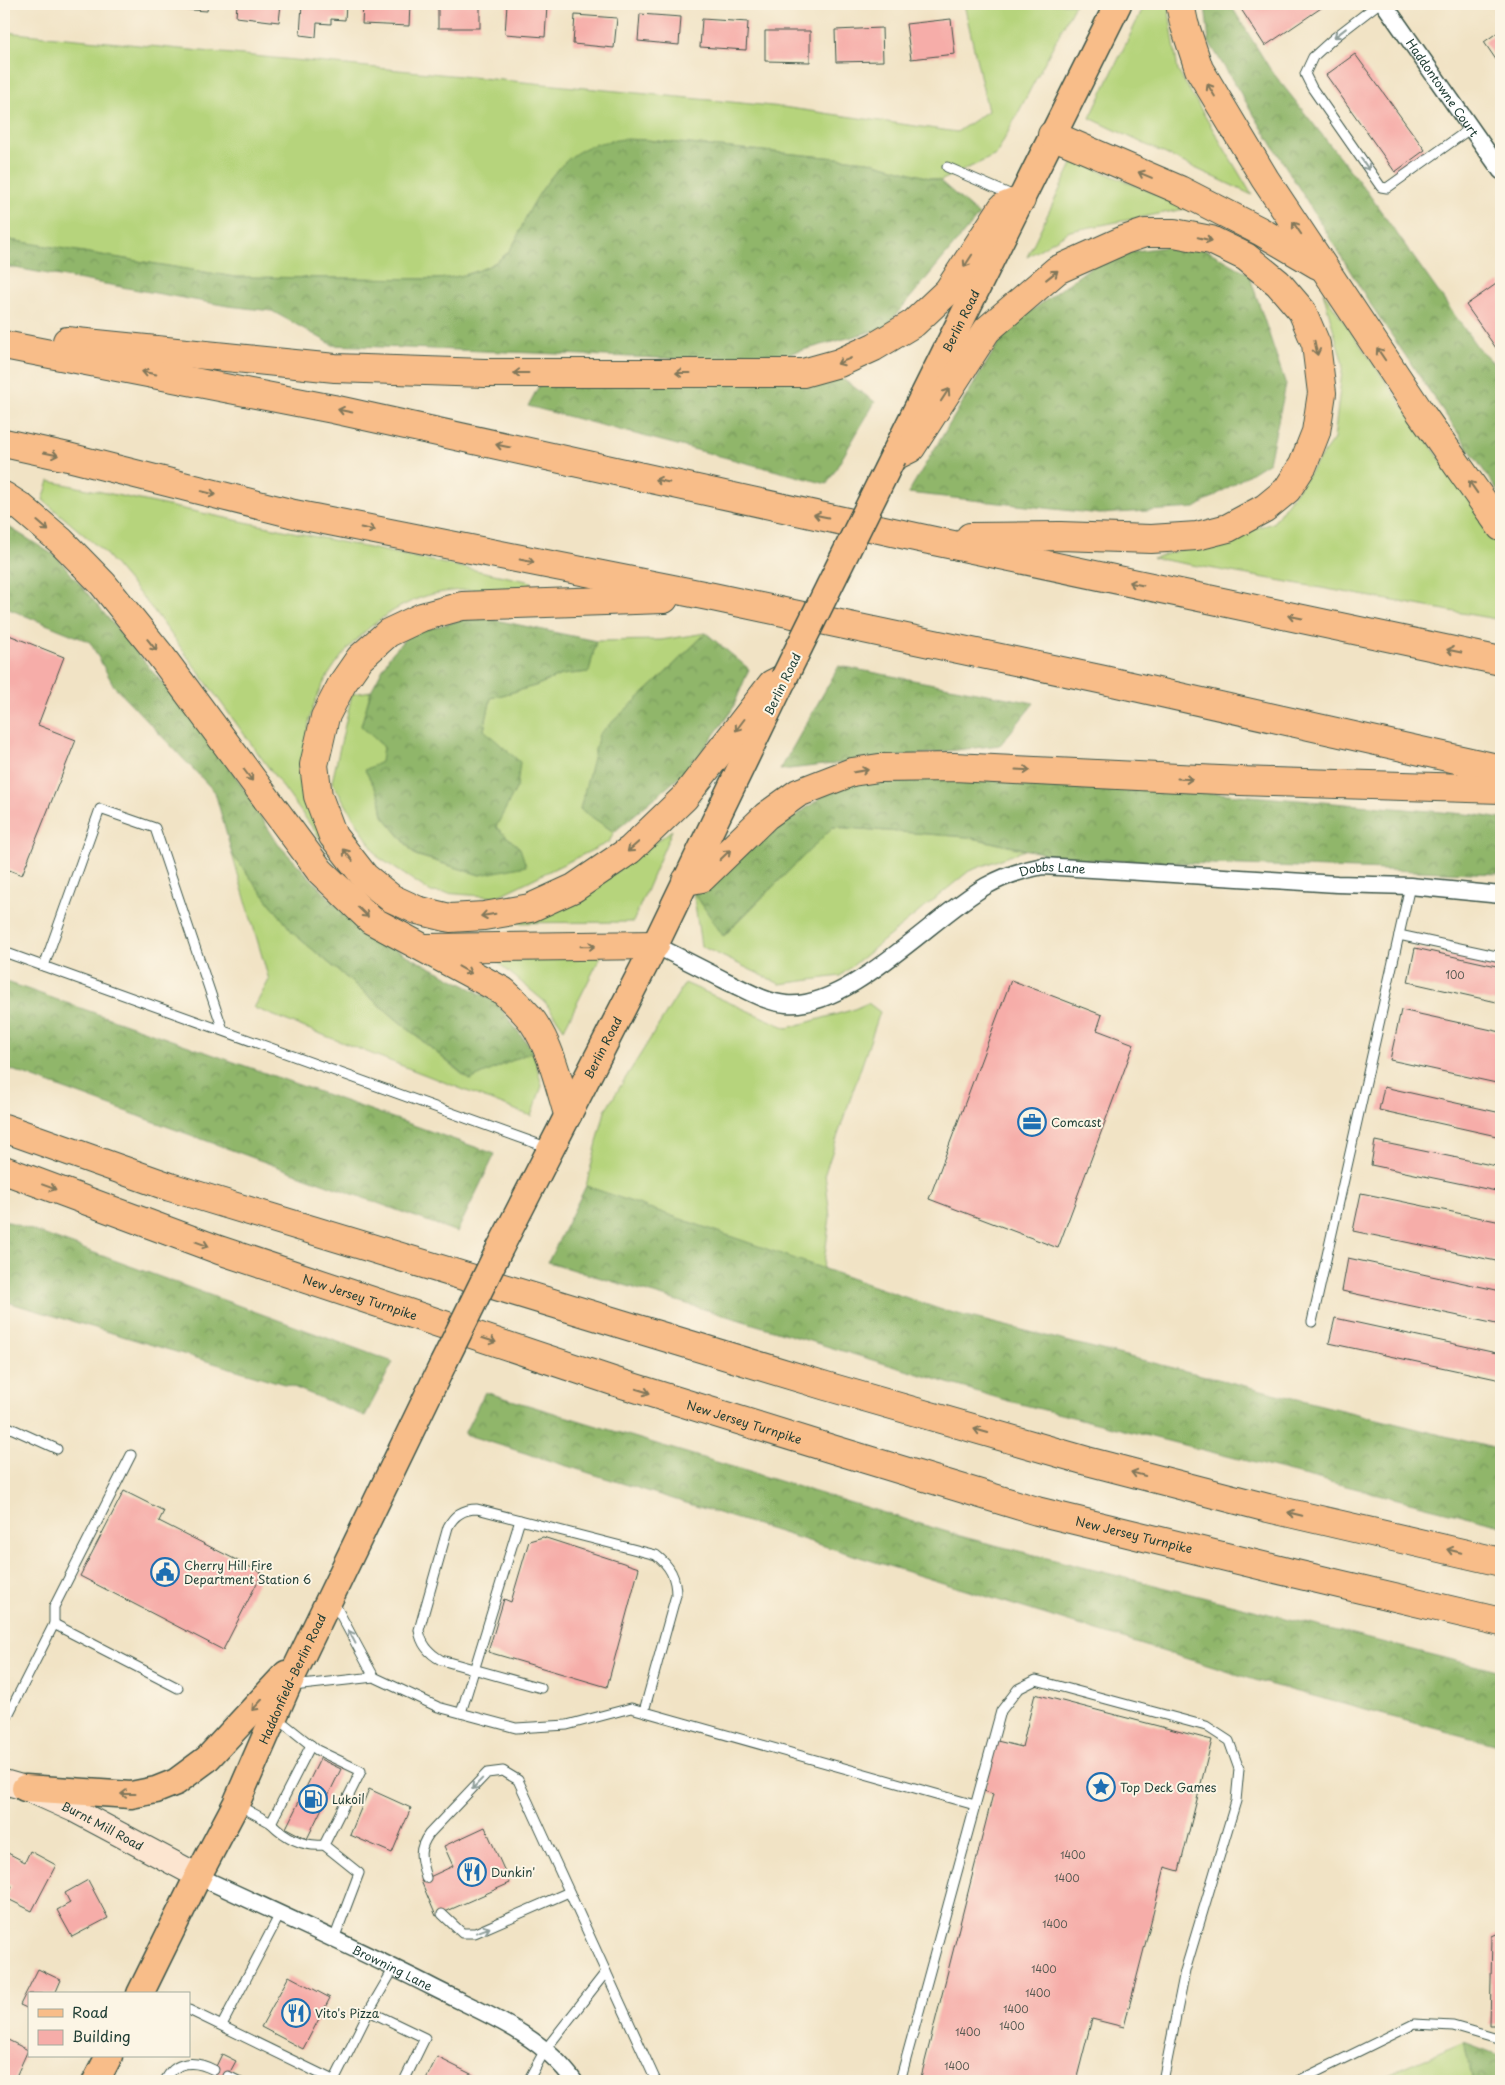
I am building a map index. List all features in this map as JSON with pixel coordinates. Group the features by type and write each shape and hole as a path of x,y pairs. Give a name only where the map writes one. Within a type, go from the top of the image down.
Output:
{"highway":[{"path":"1180,4 1199,69 1265,179 1420,412 1501,527"},
{"path":"1052,135 1180,190 1260,231 1324,268"},
{"path":"4,335 335,368 485,373 803,373 839,363 874,347 914,323 948,291 1003,207 1021,200"},
{"path":"893,457 911,448 987,330 1057,270 1124,240 1145,234 1174,233 1210,240 1246,257 1278,283 1302,311 1316,344 1322,393 1316,432 1304,465 1287,490 1265,508 1228,528 1197,536 1151,539 1060,536 920,538"},
{"path":"4,345 333,409 920,538 1501,661"},
{"path":"4,443 68,457 294,514 713,598 1104,680 1501,769"},
{"path":"4,496 21,507 61,541 103,584 161,656 218,736 320,871 371,920 503,991 521,1007 534,1024 546,1047 568,1114"},
{"path":"713,598 462,606 422,617 388,633 360,658 342,684 325,718 314,765 318,796 333,836 365,877 391,898 417,910 450,918 484,916 530,908 574,888 630,850 684,798 772,684 784,678"},
{"path":"686,881 702,878 766,816 798,793 852,772 878,768 954,767 1240,781 1501,789"},
{"path":"422,948 655,945"},
{"path":"4,1128 170,1187 826,1386 1087,1461 1240,1501 1501,1562"},
{"name":"New Jersey Turnpike","path":"4,1170 219,1250 616,1382 841,1452 1038,1511 1501,1622"}],"main road":[{"name":"Berlin Road","path":"443,1364 500,1248 655,945 784,678 1118,4"},
{"name":"Haddonfield-Berlin Road","path":"145,1992 198,1876 236,1804 302,1656 443,1364"},
{"path":"15,1785 131,1794 156,1790 176,1782 207,1759 302,1656"},
{"name":"Burnt Mill Road","path":"15,1785 74,1810 198,1876"},
{"path":"96,2081 108,2058"}],"street":[{"name":"Haddontowne Court","path":"1384,4 1501,172"},
{"name":"Dobbs Lane","path":"655,945 765,1000 787,1004 808,1003 831,995 869,973 984,887 1014,872 1043,866 1337,884 1410,886 1501,895"},
{"name":"Browning Lane","path":"198,1876 334,1939 519,2030 565,2068 574,2081"}],"lane":[{"path":"1378,4 1334,38 1313,58 1305,74 1312,88 1381,187 1387,188 1471,128"},
{"path":"948,167 1021,200"},
{"path":"44,966 100,809 155,828 223,1030"},
{"path":"1312,1322 1410,886"},
{"path":"1399,934 1501,957"},
{"path":"4,952 551,1148"},
{"path":"4,1425 57,1448"},
{"path":"4,1723 54,1624 54,1607 131,1455"},
{"path":"541,1688 444,1661 433,1656 425,1646 419,1633 448,1527 460,1513 475,1508 656,1555 666,1562 676,1583 676,1595 644,1711"},
{"path":"461,1713 520,1520"},
{"path":"330,1597 374,1678"},
{"path":"54,1624 178,1688"},
{"path":"288,1686 374,1678 438,1707 516,1728 567,1726 631,1708 976,1805"},
{"path":"900,2081 1001,1711 1018,1689 1036,1680 1206,1726 1229,1741 1239,1769 1236,1800 1185,1971 1163,2081"},
{"path":"275,1716 318,1750 361,1771 324,1845"},
{"path":"270,1823 311,1745"},
{"path":"426,1878 420,1852 429,1834 487,1773 504,1771 512,1774 518,1780 656,2081"},
{"path":"236,1804 270,1823 283,1836 311,1847 324,1845 359,1873 334,1939"},
{"path":"442,1914 462,1933 475,1933 569,1892"},
{"path":"222,2025 280,1914"},
{"path":"190,2010 335,2081 369,2011 394,1968"},
{"path":"528,2081 545,2050 606,1972"},
{"path":"369,2011 425,2038 404,2081"},
{"path":"1298,2081 1414,2024 1453,2026 1501,2040"},
{"path":"165,2081 175,2068 183,2064 193,2062 214,2070"},
{"path":"228,2076 238,2081"}],"green space":[{"path":"964,4 1075,4 996,155 940,181 868,161 647,140 610,142 594,146 579,153 554,174 533,205 516,241 502,258 479,270 445,279 235,277 4,239 4,32 782,107 957,132 988,111"},
{"path":"1145,4 1168,4 1178,71 1252,195 1090,118"},
{"path":"1205,4 1230,4 1270,69 1368,193 1478,348 1501,370 1501,496 1371,305 1209,42"},
{"path":"624,139 868,161 940,181 979,215 885,328 758,362 333,345 272,311 228,306 4,266 4,239 235,277 434,279 463,275 483,269 501,259 508,252 543,188 564,163 590,146"},
{"path":"1074,160 1190,208 1070,231 1027,257"},
{"path":"1194,243 1249,274 1286,385 1269,462 1195,508 1100,514 908,493 1007,329 1107,255"},
{"path":"1323,292 1501,546 1501,620 1153,558 1273,523 1334,439 1343,364"},
{"path":"837,375 875,402 827,484 528,406 541,382"},
{"path":"49,481 532,582 528,590 457,590 433,594 410,602 388,614 367,630 348,649 331,671 319,694 310,718 307,746 334,857 154,611 104,552 43,500"},
{"path":"4,524 57,557 221,753 278,844 362,932 495,1001 533,1051 470,1080 294,934 232,854 215,792 114,686 90,642 4,607"},
{"path":"476,616 596,641 589,672 561,675 535,686 491,698 484,730 520,762 517,787 496,827 520,848 526,866 480,875 416,855 383,816 380,797 365,770 381,762 383,746 361,726 371,691 389,657 409,634"},
{"path":"706,633 659,679 580,809 614,832 609,842 496,897 431,892 378,857 332,782 352,694 371,691 361,726 383,746 382,762 365,770 380,797 383,816 415,855 480,875 520,848 495,827 517,787 484,730 491,698 535,686 561,675 589,672 596,641 661,640"},
{"path":"706,633 749,669 732,710 690,768 614,832 580,809 599,734"},
{"path":"839,666 1034,703 1000,745 780,770"},
{"path":"954,776 1082,782 1477,815 1501,819 1501,874 1069,859 968,837 833,827 723,936 693,891 841,783"},
{"path":"832,827 968,837 1025,850 969,871 840,976 780,984 701,946 693,891 724,936"},
{"path":"672,830 633,922 484,923 587,893"},
{"path":"232,854 294,934 469,1080 533,1051 542,1086 531,1116 254,1008 269,980"},
{"path":"603,952 564,1029 545,1002 497,962"},
{"path":"4,981 495,1154 457,1232 4,1067"},
{"path":"685,983 787,1028 852,1010 868,1003 880,1012 825,1173 830,1217 823,1269 586,1186 605,1111"},
{"path":"586,1186 942,1310 1501,1450 1501,1525 1005,1400 548,1262"},
{"path":"4,1220 393,1362 365,1416 291,1386 4,1301"},
{"path":"485,1392 967,1538 1501,1672 1501,1746 1268,1684 464,1434"},
{"path":"1464,2042 1473,2081 1373,2081"},
{"path":"1464,2042 1501,2056 1501,2081 1473,2081"}],"building":[{"path":"153,4 208,4 207,11 153,7"},
{"path":"237,4 281,4 279,22 236,17"},
{"path":"302,4 346,4 345,20 331,19 331,24 317,23 316,37 300,35"},
{"path":"363,4 410,4 409,26 362,24"},
{"path":"438,4 480,4 480,28 438,28"},
{"path":"507,4 547,6 545,37 505,34"},
{"path":"1242,4 1327,4 1265,46 1239,6"},
{"path":"640,14 681,17 679,45 638,41"},
{"path":"575,15 617,18 614,48 573,44"},
{"path":"702,19 748,22 746,50 700,47"},
{"path":"951,19 955,54 911,59 906,24"},
{"path":"882,28 883,61 836,62 835,30"},
{"path":"1501,30 1501,67 1484,42"},
{"path":"765,31 810,31 810,62 765,61"},
{"path":"1355,54 1425,150 1395,172 1326,75"},
{"path":"1499,282 1501,285 1501,344 1496,348 1466,305"},
{"path":"4,633 64,657 38,725 76,740 22,875 4,868"},
{"path":"1415,948 1501,967 1501,1003 1408,982"},
{"name":"Comcast","path":"1011,980 1102,1015 1097,1030 1134,1044 1058,1248 929,1199"},
{"path":"1401,1010 1501,1032 1501,1084 1390,1060"},
{"path":"1384,1087 1501,1113 1501,1137 1379,1110"},
{"path":"1375,1141 1501,1167 1501,1192 1371,1165"},
{"path":"1361,1193 1501,1222 1501,1262 1353,1231"},
{"path":"1348,1258 1501,1291 1501,1325 1342,1291"},
{"path":"1335,1318 1501,1354 1501,1380 1329,1343"},
{"path":"124,1491 164,1511 159,1521 262,1573 223,1650 80,1576"},
{"path":"543,1537 639,1568 607,1687 488,1652 504,1599 511,1602 529,1541"},
{"path":"1035,1694 1212,1740 1179,1871 1165,1867 1124,2027 1092,2019 1076,2081 920,2081 993,1794 984,1791 997,1741 1022,1747"},
{"name":"Lukoil","path":"320,1759 341,1769 307,1839 286,1828"},
{"path":"369,1789 411,1808 392,1853 350,1835"},
{"name":"Dunkin'","path":"485,1827 510,1883 436,1916 421,1881 453,1866 444,1846"},
{"path":"4,1851 25,1862 30,1851 56,1865 32,1911 6,1898 12,1886 4,1882"},
{"path":"88,1880 108,1918 72,1937 57,1910 70,1903 65,1893"},
{"path":"1501,1932 1501,2025 1490,2025 1492,1936"},
{"path":"38,1969 61,1980 56,1992 28,1992 28,2009 20,2005"},
{"name":"Vito's Pizza","path":"289,1976 330,1998 303,2049 261,2027"},
{"path":"4,2038 28,2050 14,2081 4,2081"},
{"path":"222,2054 236,2061 225,2081 209,2081"},
{"path":"437,2057 485,2081 425,2081"}],"place":[{"name":"Comcast","path":"1032,1122"},
{"name":"Cherry Hill Fire Department Station 6","path":"165,1572"},
{"name":"Top Deck Games","path":"1101,1787"},
{"name":"Lukoil","path":"313,1799"},
{"name":"Dunkin'","path":"472,1872"},
{"name":"Vito's Pizza","path":"296,2013"}]}
